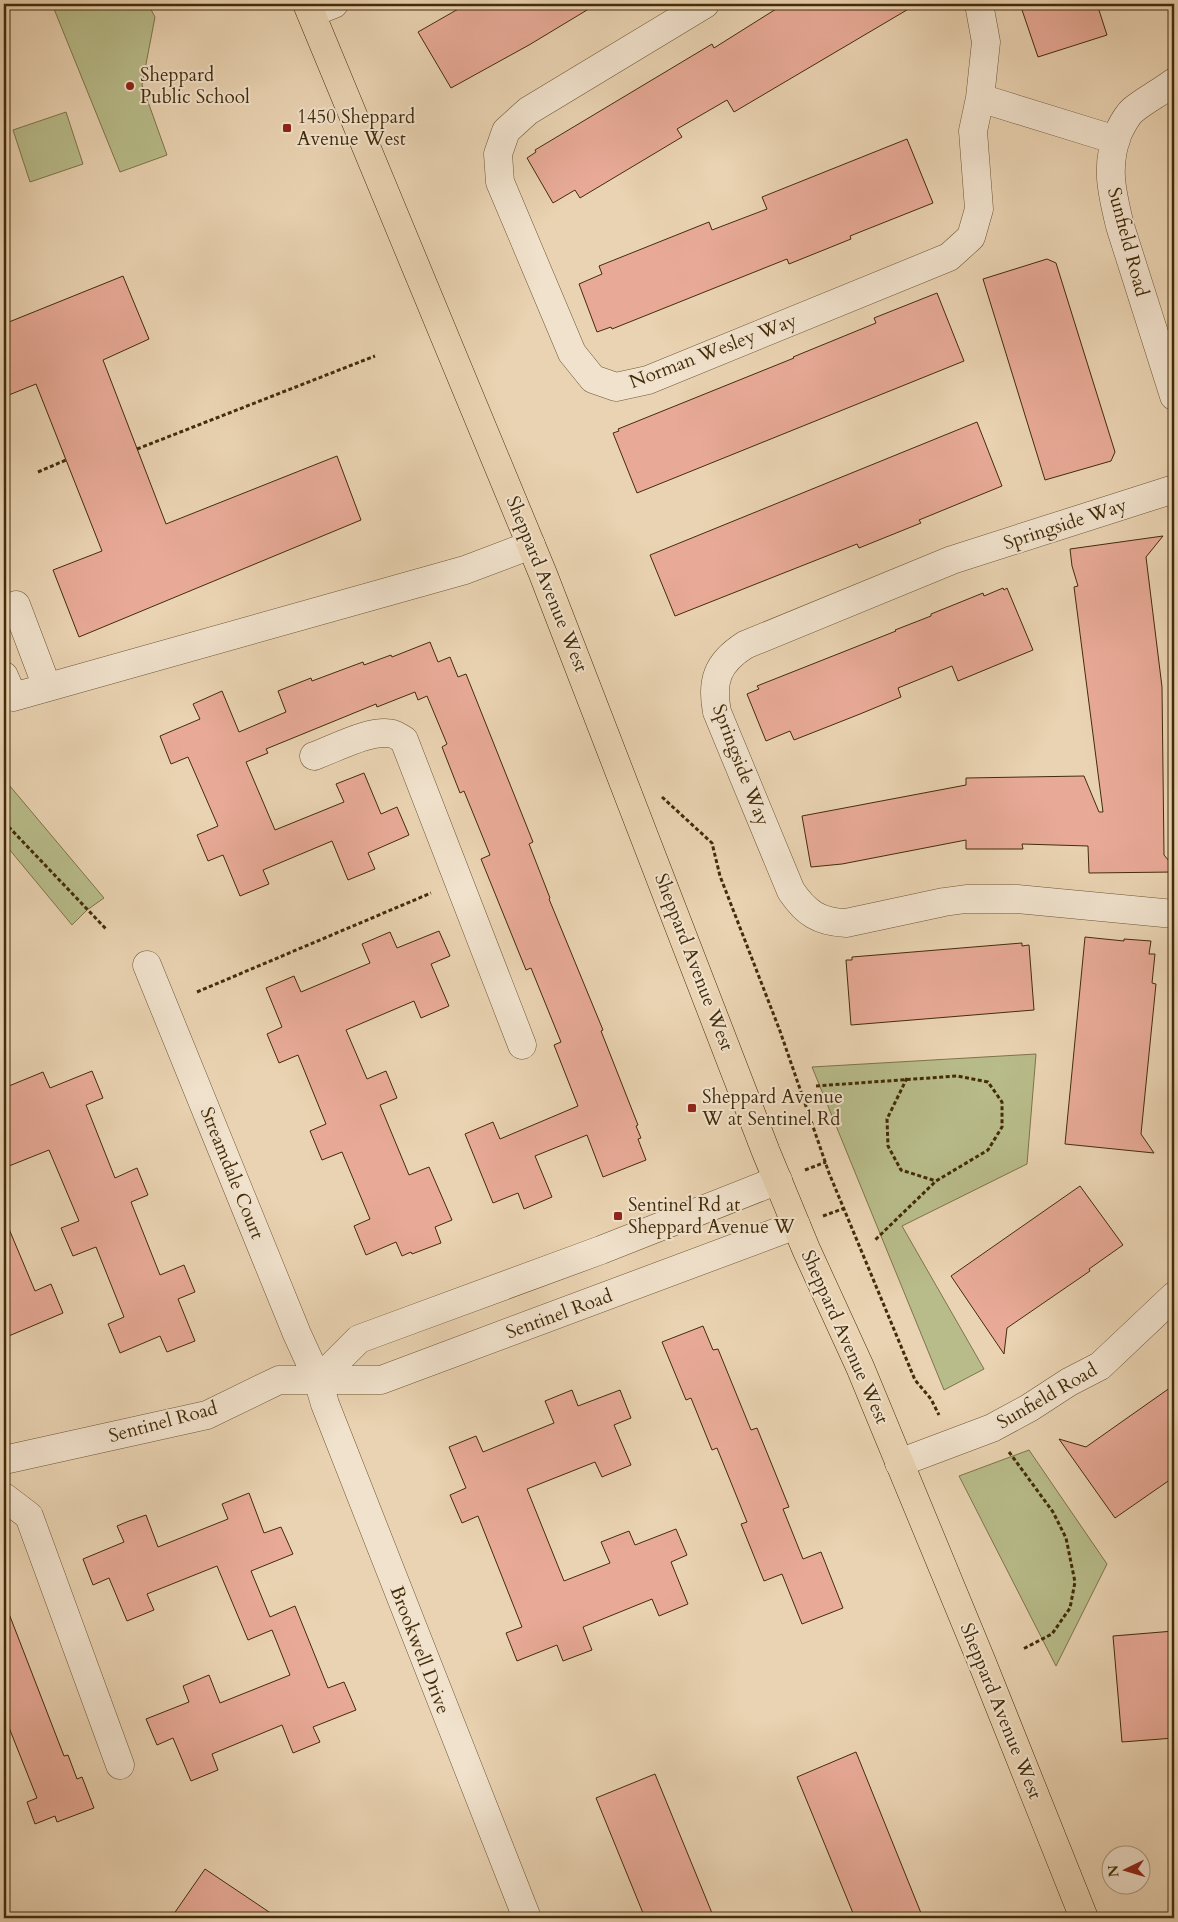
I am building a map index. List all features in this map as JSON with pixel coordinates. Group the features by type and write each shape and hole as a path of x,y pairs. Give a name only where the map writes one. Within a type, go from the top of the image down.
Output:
{"main road":[{"name":"Sheppard Avenue West","path":"317,7 532,545 796,1225 860,1368 982,1660 1084,1918"}],"street":[{"name":"Norman Wesley Way","path":"705,4 528,111 506,131 498,154 500,182 572,353 593,379 616,387 648,380 949,257 971,237 979,209 973,131 980,98 986,42 979,4"},
{"name":"Sunfield Road","path":"1174,82 1132,111 1121,126 1109,167 1115,208 1120,226 1174,396"},
{"path":"980,98 1116,140"},
{"name":"Springside Way","path":"1174,489 952,560 745,645 731,654 716,677 714,688 718,712 791,891 801,906 810,914 834,922 846,923 853,920 966,899 1017,899 1174,914"},
{"path":"4,676 13,697 465,570 532,545"},
{"path":"16,605 48,687"},
{"path":"314,756 381,733 394,734 404,740 522,1045"},
{"name":"Streamdale Court","path":"147,965 297,1334 318,1380"},
{"path":"318,1380 359,1339 601,1250 778,1180"},
{"name":"Sentinel Road","path":"4,1460 207,1414 279,1380 381,1380 796,1225"},
{"name":"Sunfield Road","path":"899,1463 992,1428 1030,1408 1069,1382 1100,1366 1174,1296"},
{"name":"Brookwell Drive","path":"318,1380 325,1404 527,1918"},
{"path":"4,1497 29,1516 120,1765"}],"path":[{"path":"137,449 374,356"},
{"path":"38,472 66,460"},
{"path":"656,792 712,843 720,876 780,1031 829,1173 845,1208 853,1233 915,1380 931,1399 952,1442"},
{"path":"4,822 107,930"},
{"path":"197,992 426,896"},
{"path":"816,1086 907,1078 957,1076 988,1082 1002,1102 1002,1127 988,1150 936,1182 874,1240"},
{"path":"907,1078 887,1119 888,1146 901,1170 936,1182"},
{"path":"992,1428 1054,1512 1066,1538 1075,1582 1070,1608 1052,1634 1023,1649"}],"green space":[{"path":"52,4 148,4 155,17 142,85 167,155 120,172"},
{"path":"66,112 83,164 30,182 13,130"},
{"path":"4,779 104,898 87,910 72,925 4,843"},
{"path":"1036,1054 1027,1164 902,1226 984,1369 944,1390 812,1067"},
{"path":"1029,1450 1107,1564 1056,1666 959,1476"}],"building":[{"path":"467,4 597,4 529,45 451,88 418,32"},
{"path":"784,4 917,4 734,112 727,100 677,129 682,137 580,198 575,190 553,203 527,158 536,152 535,150 712,44 714,48"},
{"path":"1020,4 1097,4 1107,35 1038,57"},
{"path":"907,139 933,203 850,236 851,239 789,264 787,259 612,329 611,327 597,332 579,284 602,274 599,266 709,222 712,230 767,209 762,197"},
{"path":"1047,259 1056,263 1115,452 1111,461 1045,480 983,279"},
{"path":"123,276 149,339 103,360 166,524 337,456 361,520 79,637 53,570 102,551 36,384 4,397 4,324"},
{"path":"937,293 964,361 637,493 613,433 619,431 618,429 794,358 876,323 874,318"},
{"path":"977,422 1002,486 919,520 921,523 859,548 857,544 675,616 650,555"},
{"path":"1163,536 1146,557 1162,687 1164,855 1174,867 1174,872 1089,873 1088,846 1022,844 1023,849 966,849 966,840 842,864 811,867 802,816 966,785 966,778 1084,776 1099,812 1103,812 1074,587 1078,586 1072,566 1070,549"},
{"path":"1003,588 1004,590 1007,588 1033,650 958,681 952,666 898,688 901,697 860,714 794,740 790,731 766,741 747,694 759,689 757,686 896,631 931,616 931,614 983,593 984,596"},
{"path":"430,642 438,662 450,657 458,677 466,674 533,842 529,844 549,899 603,1030 601,1031 638,1125 636,1126 641,1138 638,1139 646,1160 603,1177 587,1135 535,1156 552,1197 524,1209 518,1193 493,1203 465,1134 493,1122 500,1139 578,1106 554,1045 561,1042 531,968 526,970 481,859 490,855 464,791 460,793 442,747 447,744 427,696 418,700 415,692 377,707 376,704 266,749 268,753 246,762 275,830 344,802 336,784 364,773 381,814 397,807 409,835 368,853 375,869 348,880 332,841 263,870 269,884 240,896 223,855 208,861 197,835 218,826 188,757 171,764 160,736 200,719 193,704 222,691 239,732 286,712 278,691 311,678 312,681 363,662 364,665 391,655 392,657"},
{"path":"439,931 450,956 431,964 449,1006 421,1018 414,1001 346,1030 367,1079 386,1071 397,1098 380,1105 409,1175 429,1167 452,1220 435,1227 441,1243 402,1256 396,1242 366,1255 354,1226 370,1219 342,1152 322,1160 310,1131 326,1124 298,1055 279,1063 267,1034 282,1027 266,988 294,976 301,992 370,963 362,944 390,932 397,948"},
{"path":"1085,937 1124,941 1124,939 1151,941 1149,954 1155,954 1152,983 1156,984 1141,1134 1154,1153 1065,1144"},
{"path":"1022,943 1022,946 1029,945 1034,1010 851,1025 846,960 852,960 852,957"},
{"path":"92,1071 103,1098 86,1105 115,1178 137,1168 148,1195 131,1202 160,1275 184,1265 195,1292 178,1299 195,1341 167,1352 160,1336 120,1353 108,1324 124,1317 96,1247 73,1256 61,1228 79,1221 49,1150 4,1168 4,1088 43,1072 50,1088"},
{"path":"1080,1186 1123,1245 1089,1269 1090,1271 1007,1328 1004,1354 951,1276"},
{"path":"4,1217 35,1291 51,1284 63,1313 4,1338"},
{"path":"703,1326 713,1350 718,1349 751,1430 757,1428 789,1507 783,1509 803,1559 821,1552 843,1608 802,1624 782,1574 764,1581 741,1524 747,1522 717,1448 712,1450 691,1398 686,1400 662,1342"},
{"path":"1174,1385 1174,1477 1115,1518 1059,1439 1086,1447"},
{"path":"572,1390 578,1406 620,1390 631,1418 614,1425 631,1465 602,1477 595,1462 527,1489 564,1581 610,1563 601,1542 629,1531 635,1545 676,1529 687,1555 671,1562 688,1604 659,1616 652,1599 583,1627 592,1650 563,1661 557,1645 517,1661 506,1633 522,1627 478,1516 462,1523 450,1495 466,1488 449,1447 476,1436 483,1452 554,1423 545,1401"},
{"path":"249,1493 264,1533 281,1527 293,1554 251,1571 270,1617 295,1606 328,1688 344,1682 356,1710 313,1727 320,1742 293,1753 282,1725 212,1754 218,1770 191,1781 173,1738 157,1745 146,1719 189,1702 183,1686 209,1675 220,1703 290,1675 272,1630 248,1640 217,1566 147,1594 154,1610 127,1621 109,1578 93,1585 83,1559 124,1542 117,1526 129,1521 146,1515 158,1547 228,1519 222,1504"},
{"path":"6,1606 64,1756 68,1755 77,1779 82,1777 94,1808 57,1822 55,1816 35,1824 27,1802 37,1798 4,1715 4,1607"},
{"path":"1174,1631 1174,1738 1122,1742 1113,1636"},
{"path":"856,1752 923,1918 855,1918 797,1777"},
{"path":"655,1774 714,1918 645,1918 596,1798"},
{"path":"205,1869 278,1918 171,1918"}],"place":[{"name":"Sheppard Public School","path":"130,86"},
{"name":"1450 Sheppard Avenue West","path":"287,128"},
{"name":"Sheppard Avenue W at Sentinel Rd","path":"692,1108"},
{"name":"Sentinel Rd at Sheppard Avenue W","path":"618,1216"}]}
